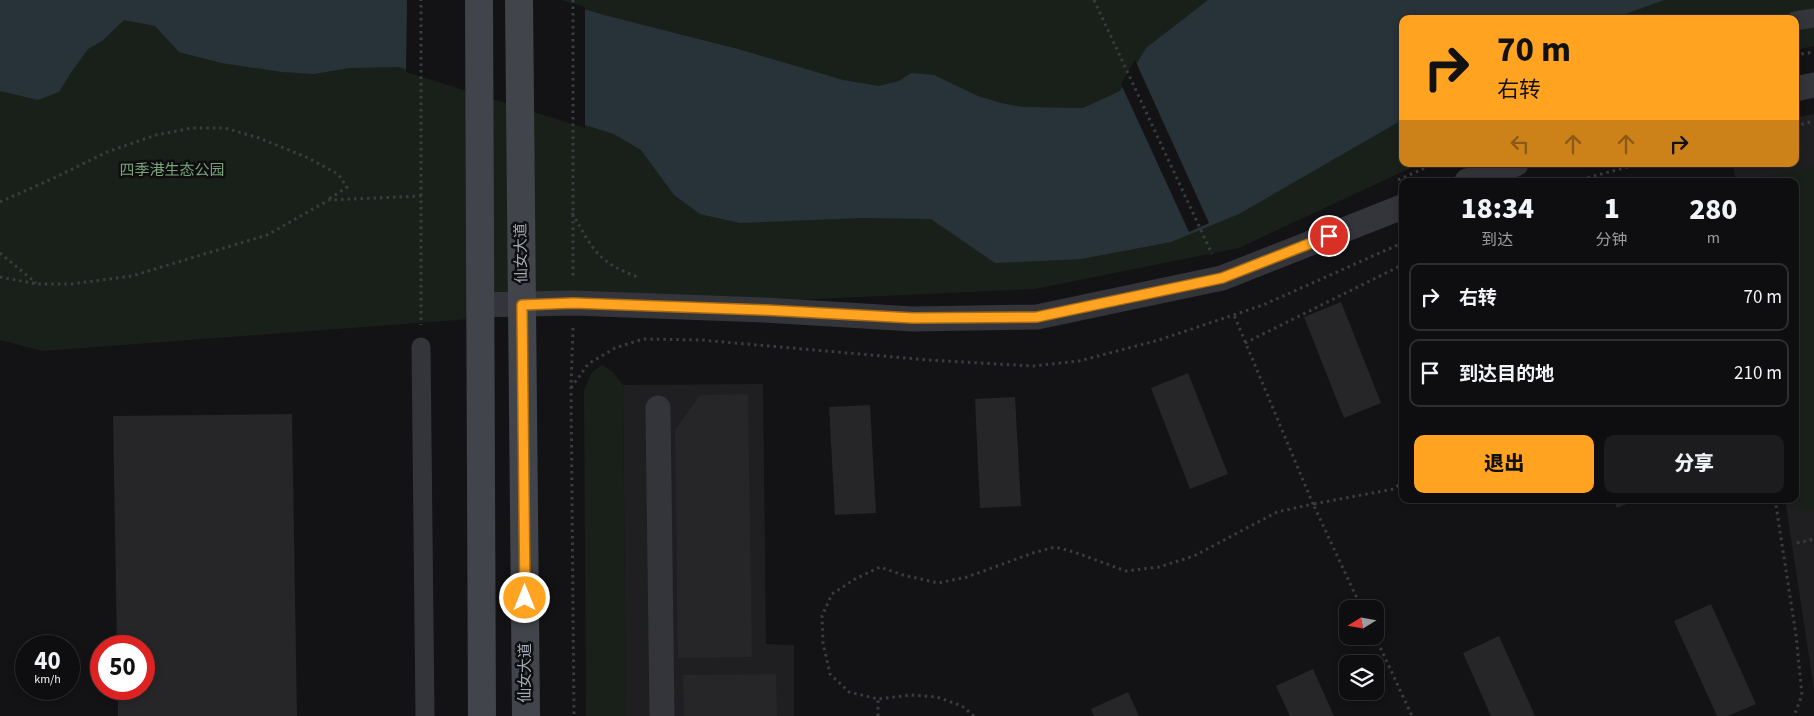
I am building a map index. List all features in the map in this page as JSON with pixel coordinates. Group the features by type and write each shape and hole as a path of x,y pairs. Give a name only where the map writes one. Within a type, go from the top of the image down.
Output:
{"main road":[{"path":"479,0 482,716"},
{"name":"仙女大道","path":"520,0 520,210 526,716"}],"street":[{"path":"1799,20 1814,18"},
{"path":"1799,88 1814,85"},
{"path":"1476,178 1508,167"},
{"path":"479,305 573,303 913,318 1037,317 1222,278 1399,208"},
{"path":"421,347 425,716"},
{"path":"658,408 662,716"}],"path":[{"path":"421,0 421,347"},
{"path":"573,0 572,388 574,716"},
{"path":"1094,0 1202,230"},
{"path":"1799,55 1814,52"},
{"path":"1799,125 1814,121"},
{"path":"0,202 106,152 156,135 192,128 225,128 260,138 306,157 338,174 347,187 329,200 266,235 132,276 71,284 37,284 0,277"},
{"path":"1403,178 1427,167"},
{"path":"1586,178 1628,167"},
{"path":"1390,184 1399,180"},
{"path":"329,200 421,196"},
{"path":"572,213 596,253 606,262 648,281"},
{"path":"0,253 37,284"},
{"path":"1245,343 1399,266"},
{"path":"1234,315 1313,504 1358,600"},
{"path":"974,716 962,706 937,696 911,695 878,700 849,692 830,674 823,644 822,616 832,594 855,579 880,567 903,575 938,583 967,577 1054,547 1074,552 1126,571 1159,567 1194,556 1277,512 1394,489 1399,485"},
{"path":"1776,503 1796,635 1802,695 1794,716"},
{"path":"1797,543 1814,539"},
{"path":"1379,645 1412,716"},
{"path":"878,700 878,716"}],"shaded area":[{"path":"0,0 553,0 738,49 843,80 879,86 899,81 911,73 934,75 978,96 1001,103 1022,107 1083,108 1120,91 1146,48 1208,0 1664,0 1623,15 1399,15 1399,122 1239,214 1171,242 1081,259 995,263 931,219 862,218 740,223 700,214 674,195 641,150 614,134 399,67 349,68 314,74 282,72 221,63 179,52 155,26 124,20 102,41 88,49 59,92 38,100 0,91"},
{"path":"1814,114 1814,689 1786,503 1799,503 1799,178 1735,178 1734,167 1799,167 1799,117"},
{"path":"763,384 766,644 794,645 794,716 626,716 623,385"}],"green space":[{"name":"四季港生态公园","path":"0,0 1814,0 1814,46 1799,49 1799,15 1399,15 1399,167 1413,167 1239,248 1035,289 617,308 42,351 0,340"},
{"path":"1814,167 1814,510 1802,512 1799,497 1799,178 1754,178"},
{"path":"602,365 613,372 623,385 626,716 586,716 584,390 592,372"}],"pier":[{"path":"407,0 561,0 585,7 585,128 406,72"},
{"path":"1135,60 1209,223 1189,232 1121,84"}],"building":[{"path":"1341,302 1381,403 1344,418 1304,317"},
{"path":"1188,373 1228,474 1190,489 1151,388"},
{"path":"748,394 752,657 678,658 675,430 700,395"},
{"path":"1015,397 1021,506 980,508 975,399"},
{"path":"870,405 876,513 835,515 829,407"},
{"path":"292,414 297,716 118,716 118,700 155,700 155,635 117,635 113,416"},
{"path":"1615,503 1629,503 1617,508"},
{"path":"1711,604 1756,704 1728,716 1717,716 1674,621"},
{"path":"1499,636 1535,716 1491,716 1463,653"},
{"path":"1313,669 1334,716 1290,716 1276,686"},
{"path":"776,674 777,716 684,716 683,675"},
{"path":"1128,692 1139,716 1094,716 1091,709"}],"route":[{"path":"525,598 522,305 573,303 913,318 1037,317 1222,278 1329,236"}]}
